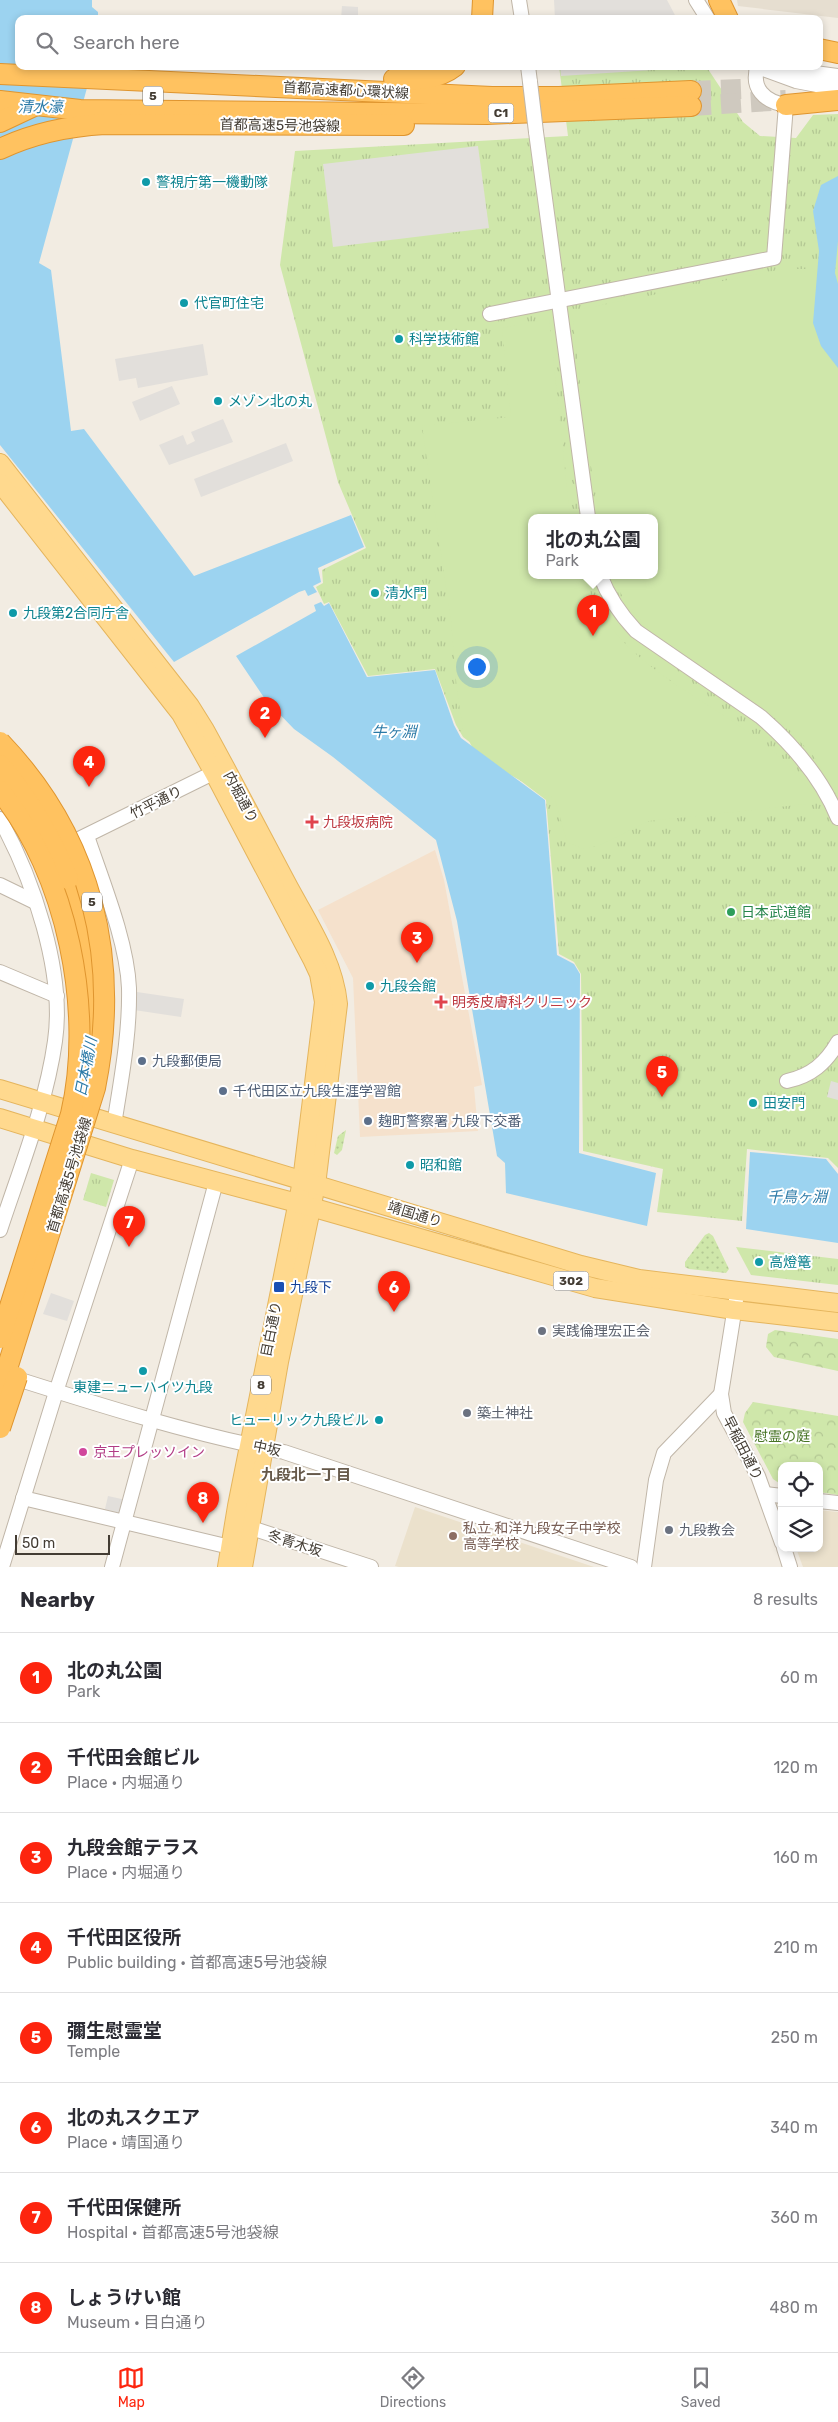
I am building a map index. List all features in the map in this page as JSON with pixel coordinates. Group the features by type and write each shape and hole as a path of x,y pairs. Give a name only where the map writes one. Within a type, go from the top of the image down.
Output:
{"highway":[{"path":"482,15 483,0"},
{"path":"719,0 726,15"},
{"path":"823,50 838,53"},
{"path":"0,74 182,82 311,100 439,76 449,70"},
{"name":"首都高速5号池袋線","path":"0,122 44,103 83,96 311,100 492,97"},
{"name":"首都高速都心環状線","path":"0,101 80,110 311,100 563,112 691,99 577,96 492,97"},
{"name":"首都高速5号池袋線","path":"0,149 42,133 83,126 132,124 311,100"},
{"path":"786,105 838,100"},
{"name":"首都高速5号池袋線","path":"0,742 24,769 60,821 74,848 93,904 99,932 105,988 104,1039 95,1088 7,1384"},
{"name":"首都高速5号池袋線","path":"0,766 31,806 57,852 68,879 83,935 87,964 89,1015 83,1062 68,1124 0,1338"},
{"name":"首都高速5号池袋線","path":"0,791 19,816 42,858 61,909 68,936 76,991 78,1032 77,1070 73,1103"},
{"path":"0,1428 42,1303 86,1140 95,1088"},
{"path":"0,1292 20,1234 68,1124"}],"main road":[{"name":"内堀通り","path":"0,463 171,680 206,730 220,770"},
{"name":"内堀通り","path":"0,483 176,707 220,770 332,970 338,1004 309,1183"},
{"name":"靖国通り","path":"0,1089 110,1124 581,1265 639,1279 838,1303"},
{"name":"靖国通り","path":"0,1118 132,1159 304,1205 595,1288 734,1310 838,1322"},
{"name":"目白通り","path":"227,1567 230,1547 257,1446 309,1183"},
{"name":"目白通り","path":"243,1567 257,1446"}],"street":[{"path":"519,0 521,15"},
{"path":"696,0 705,15"},
{"path":"711,0 717,15"},
{"path":"528,70 588,514"},
{"path":"490,314 774,258 786,105 770,101 763,96 756,84 757,70"},
{"path":"765,70 796,81 838,89"},
{"path":"804,70 838,76"},
{"path":"602,579 623,617 636,631 779,732 800,755 816,778 838,818"},
{"name":"竹平通り","path":"25,862 83,838 220,770"},
{"path":"0,819 25,862 35,902 52,955 57,996 56,1040 46,1103 39,1130 0,1230"},
{"path":"83,838 118,929 128,986 127,1035 110,1124"},
{"path":"0,885 35,902"},
{"path":"0,972 57,996"},
{"path":"787,1081 815,1071 831,1054 838,1042"},
{"path":"2,1567 56,1392 132,1159"},
{"path":"112,1567 216,1182"},
{"name":"早稲田通り","path":"737,1292 721,1394 724,1413 765,1494 778,1531"},
{"name":"中坂","path":"0,1374 7,1384 56,1392 284,1452 631,1567"},
{"path":"644,1567 656,1480 664,1453 721,1394"},
{"path":"765,1494 778,1496"},
{"path":"24,1498 230,1547"},
{"path":"823,1501 838,1503"},
{"name":"冬青木坂","path":"248,1528 371,1567"},
{"path":"785,1552 790,1567"}],"shaded area":[{"path":"554,0 667,0 675,15 555,15"},
{"path":"737,0 838,0 838,18 823,15 738,6"},
{"path":"342,6 358,7 358,15 341,15"},
{"path":"560,70 652,70 561,76"},
{"path":"478,146 489,228 333,247 323,164"},
{"path":"203,344 208,375 138,388 136,378 119,381 115,359"},
{"path":"172,386 180,404 140,421 132,402"},
{"path":"223,419 233,442 169,465 159,445 183,435 187,445 195,441 191,432"},
{"path":"286,443 293,461 201,497 194,479"},
{"path":"435,850 444,880 482,1085 474,1087 478,1131 360,1137 353,978 318,910"},
{"path":"137,992 184,999 181,1017 134,1010"},
{"path":"831,1081 838,1083 838,1100 827,1097"},
{"path":"51,1293 74,1301 67,1321 43,1314"},
{"path":"108,1496 126,1500 122,1514 105,1509"},
{"name":"私立 和洋九段女子中学校 高等学校","path":"415,1507 594,1567 395,1566"},
{"path":"823,1510 838,1512 838,1567 803,1567 797,1552 823,1552"}],"green space":[{"path":"560,70 709,70 743,122 760,136 796,138 813,115 838,114 838,1168 828,1158 747,1149 742,1221 657,1212 663,1169 583,1151 581,974 574,962 559,954 546,800 463,737 456,725 435,669 368,676 329,602 324,604 316,587 323,583 322,570 366,548 338,482 280,265 295,151 568,136"},
{"path":"783,269 838,269 838,797 815,758 786,726 657,636 637,616 620,592 614,579 658,579 658,514 599,514 587,444 572,311"},
{"path":"549,319 570,514 528,514 528,579 585,579 594,601 605,619 631,649 656,671 739,725 766,745 791,768 812,794 807,804 649,821 600,845 583,849 567,842 555,799 477,757 463,729 457,691 451,621 422,426 511,417 502,328"},
{"path":"346,1130 342,1150 337,1155 334,1153 338,1136"},
{"path":"91,1173 114,1180 106,1207 83,1200"},
{"path":"709,1233 713,1236 729,1269 726,1273 685,1267 685,1262 705,1235"},
{"path":"736,1247 838,1259 838,1285 751,1275"},
{"path":"775,1330 838,1339 838,1371 774,1357 766,1347 768,1334"},
{"name":"慰霊の庭","path":"753,1402 838,1416 838,1495 823,1493 823,1462 778,1462 778,1482 773,1479 743,1422 745,1413"}],"water":[{"name":"清水濠","path":"0,0 92,0 92,7 98,12 98,15 15,15 15,70 92,70 39,263 51,270 71,431 84,429 194,576 351,515 364,547 318,568 321,582 313,586 317,592 308,596 305,590 299,592 174,662 0,445"},
{"path":"838,176 838,241 835,273 838,284 838,368 821,346 813,323 819,251 813,211 821,185"},
{"name":"牛ヶ淵","path":"321,602 324,606 329,603 367,677 435,670 454,725 461,738 545,800 557,955 574,964 580,974 579,1153 656,1173 647,1226 506,1193 505,1163 497,1156 457,921 436,840 333,757 294,729 265,699 236,656 316,611 314,605"},
{"name":"千鳥ヶ淵","path":"750,1152 826,1159 838,1174 838,1243 746,1229"}],"tunnel":[{"path":"691,91 764,88"},
{"path":"691,106 786,100"}],"place":[{"name":"警視庁第一機動隊","path":"146,182"},
{"name":"代官町住宅","path":"184,303"},
{"name":"科学技術館","path":"399,339"},
{"name":"メゾン北の丸","path":"218,401"},
{"name":"清水門","path":"375,593"},
{"name":"九段第2合同庁舎","path":"13,613"},
{"name":"北の丸公園","path":"593,636"},
{"name":"千代田会館ビル","path":"265,738"},
{"name":"千代田区役所","path":"89,787"},
{"name":"九段坂病院","path":"312,822"},
{"name":"日本武道館","path":"731,912"},
{"name":"九段会館テラス","path":"417,963"},
{"name":"九段会館","path":"370,986"},
{"name":"明秀皮膚科クリニック","path":"441,1002"},
{"name":"九段郵便局","path":"142,1061"},
{"name":"千代田区立九段生涯学習館","path":"223,1091"},
{"name":"彌生慰霊堂","path":"662,1097"},
{"name":"田安門","path":"753,1103"},
{"name":"麹町警察署 九段下交番","path":"368,1121"},
{"name":"昭和館","path":"410,1165"},
{"name":"千代田保健所","path":"129,1247"},
{"name":"高燈篭","path":"759,1262"},
{"name":"九段下","path":"279,1287"},
{"name":"北の丸スクエア","path":"394,1312"},
{"name":"実践倫理宏正会","path":"542,1331"},
{"name":"東建ニューハイツ九段","path":"143,1371"},
{"name":"築土神社","path":"467,1413"},
{"name":"ヒューリック九段ビル","path":"379,1420"},
{"name":"京王プレッソイン","path":"83,1452"},
{"name":"しょうけい館","path":"203,1523"},
{"name":"九段教会","path":"669,1530"},
{"name":"私立 和洋九段女子中学校 高等学校","path":"453,1536"}],"district":[{"name":"九段北一丁目","path":"306,1475"}],"water label":[{"name":"日本橋川","path":"86,1067"}]}
